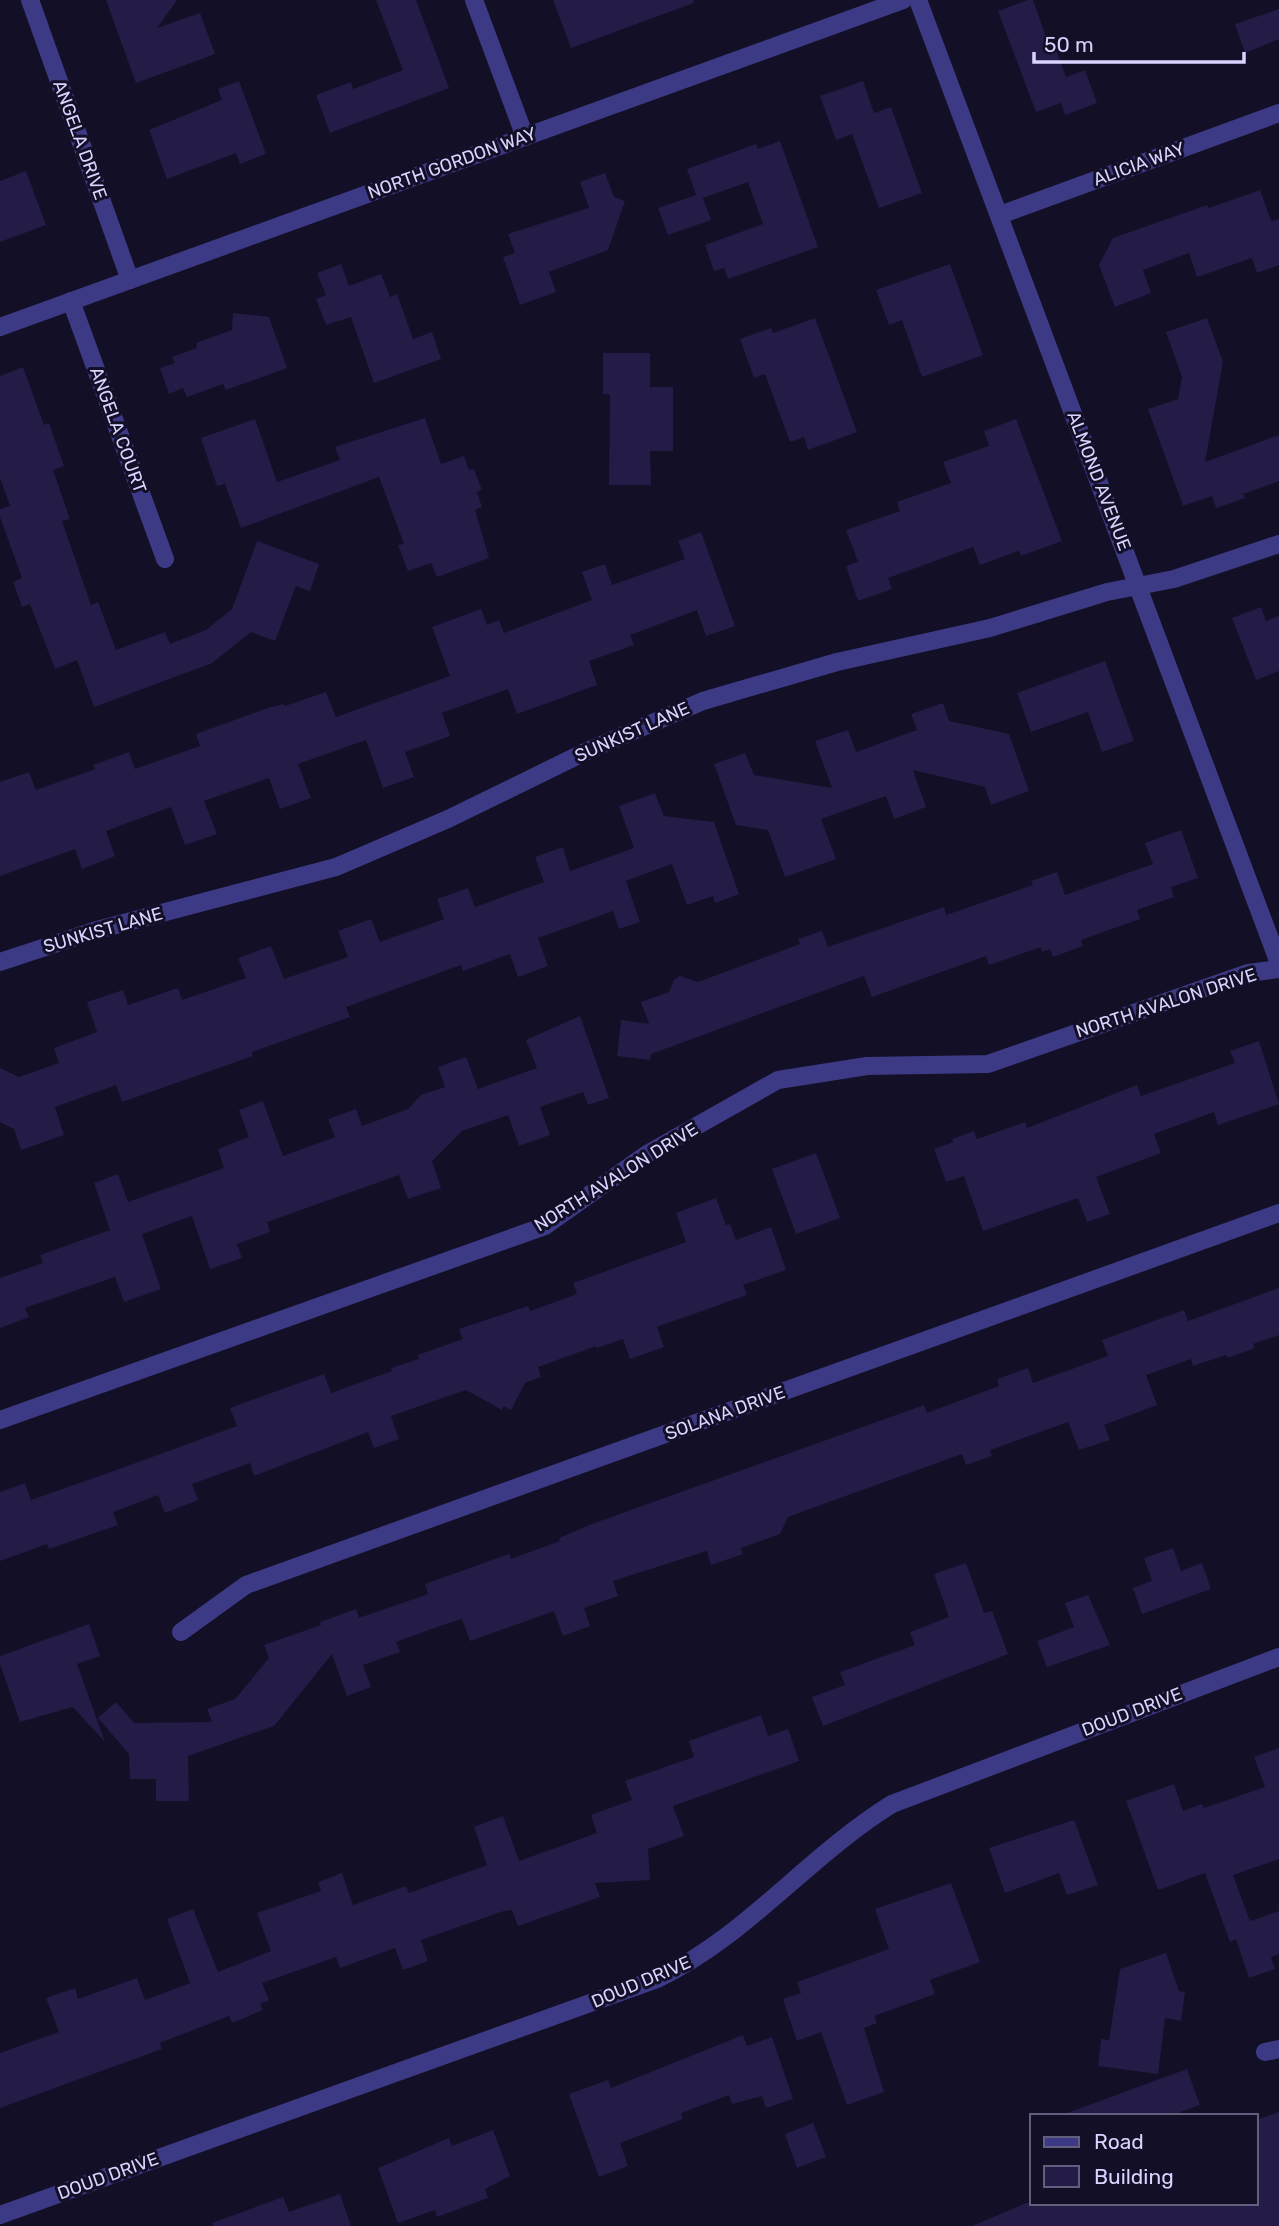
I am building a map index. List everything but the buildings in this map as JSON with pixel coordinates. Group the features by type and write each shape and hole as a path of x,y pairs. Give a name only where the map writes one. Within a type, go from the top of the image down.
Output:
{"street":[{"name":"ANGELA DRIVE","path":"30,0 131,280"},
{"path":"474,0 525,137"},
{"name":"NORTH GORDON WAY","path":"0,327 903,0"},
{"name":"ALMOND AVENUE","path":"918,0 1279,963"},
{"name":"ALICIA WAY","path":"1000,215 1279,113"},
{"name":"ANGELA COURT","path":"71,301 165,559"},
{"name":"SUNKIST LANE","path":"0,962 97,930 336,867 448,820 586,752 703,701 837,662 990,628 1139,585 1174,579 1279,544"},
{"name":"NORTH AVALON DRIVE","path":"0,1420 545,1226 647,1154 778,1080 867,1066 988,1064 1248,973 1279,969"},
{"name":"SOLANA DRIVE","path":"181,1632 246,1586 1279,1213"},
{"name":"DOUD DRIVE","path":"0,2215 657,1979 710,1951 860,1824 891,1804 1279,1657"}]}
